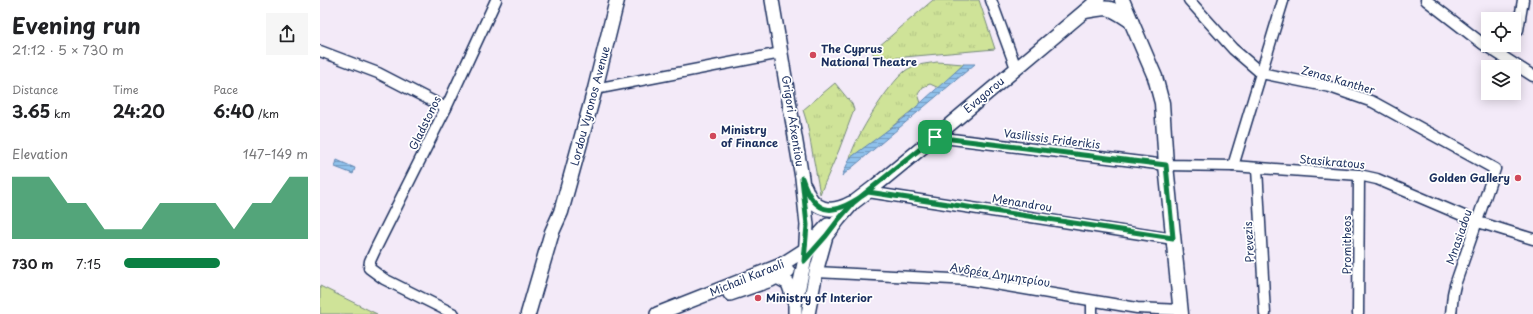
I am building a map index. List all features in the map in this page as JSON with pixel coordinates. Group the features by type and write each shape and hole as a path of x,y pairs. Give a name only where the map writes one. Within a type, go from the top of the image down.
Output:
{"main road":[{"name":"Lordou Vyronos Avenue","path":"528,314 552,232 561,212 595,90 617,0"},
{"path":"1122,0 1160,90 1180,312"},
{"path":"1086,11 1104,7 1109,8 1131,22"},
{"name":"Lordou Vyronos Avenue","path":"536,314 559,234 561,212"}],"street":[{"name":"Gladstonos","path":"454,314 384,279 369,268 372,255 446,108 496,0"},
{"name":"Grigori Afxentiou","path":"772,0 802,178 807,225 805,255 796,305"},
{"path":"991,0 1016,68"},
{"name":"Evagorou","path":"808,314 811,293 826,236 849,207 1098,0"},
{"name":"Zenas Kanther","path":"1189,0 1233,49 1261,73 1330,87 1374,102 1495,170"},
{"path":"1426,0 1483,44 1533,76"},
{"path":"1521,12 1523,0"},
{"path":"1233,166 1283,1"},
{"path":"320,51 378,73 446,108"},
{"path":"595,90 781,53"},
{"name":"Vasilissis Friderikis","path":"935,137 1166,165"},
{"name":"Stasikratous","path":"1166,165 1233,166 1359,175 1377,179 1478,222 1533,239"},
{"name":"Prevezis","path":"1257,168 1264,314"},
{"name":"Mnasiadou","path":"1451,314 1455,285 1495,170"},
{"name":"Promitheos","path":"1358,314 1359,175"},
{"path":"802,178 808,195 821,208 834,210 849,207"},
{"name":"Menandrou","path":"868,192 1173,238"},
{"name":"Michail Karaoli","path":"657,314 805,255 830,222 849,207"},
{"name":"Michail Karaoli","path":"657,314 710,301 777,277 826,236"},
{"path":"796,305 806,277 811,272 816,272"},
{"name":"Ανδρέα Δημητρίου","path":"816,272 971,280 1092,302 1180,312"},
{"path":"777,277 788,283 796,305"},
{"path":"1092,302 1092,314"}],"green space":[{"path":"933,0 979,0 995,49 881,59 875,56 872,52"},
{"path":"937,62 964,64 939,88 930,84 923,87 918,94 921,103 878,138 850,158 865,125 881,99 898,78 912,67"},
{"path":"835,83 852,104 854,110 820,194 807,123 803,110"},
{"path":"320,286 377,314 320,314"}],"water":[{"path":"964,64 975,64 842,176 850,158 904,118"},
{"path":"337,160 355,168 353,174 335,167"}],"place":[{"name":"The Cyprus National Theatre","path":"813,55"},
{"name":"Ministry of Finance","path":"713,136"},
{"name":"Golden Gallery","path":"1518,178"},
{"name":"Ministry of Interior","path":"758,298"}],"route":[{"path":"935,137 853,203 815,250 804,261 807,225 802,178 808,195 821,208 827,210 834,210 847,206 853,203 868,192 1173,238 1166,165 935,137"}]}
